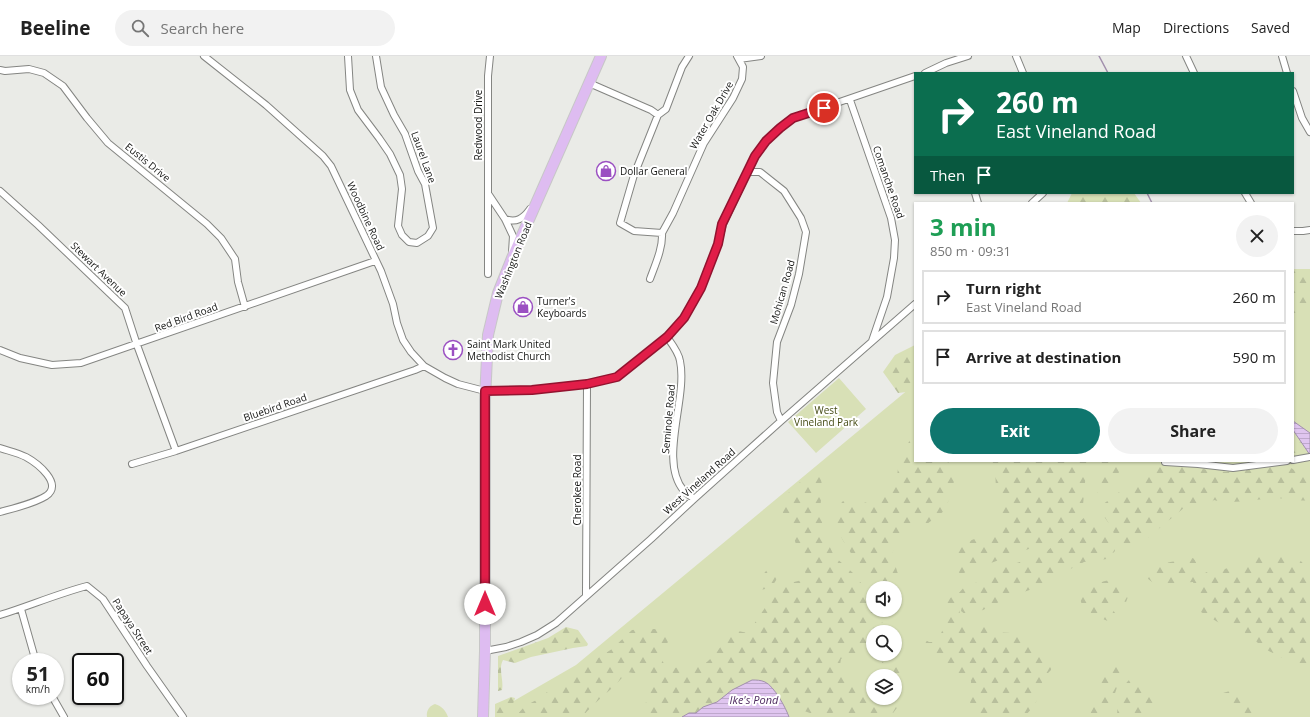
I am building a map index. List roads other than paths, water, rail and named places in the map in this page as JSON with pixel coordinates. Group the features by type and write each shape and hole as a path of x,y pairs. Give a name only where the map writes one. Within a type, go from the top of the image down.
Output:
{"main road":[{"name":"Washington Road","path":"483,717 485,650 485,391 488,335 498,293 512,258 601,56"}],"street":[{"name":"Woodbine Road","path":"204,56 266,105 323,156 331,166 387,286 403,340 411,352 424,366 445,378 458,384 485,391 532,390 587,384 617,377 667,337 684,318 701,288 718,244 722,224 755,156 766,141 793,118 850,100 914,76"},
{"name":"Laurel Lane","path":"348,56 350,90 358,110 390,154 400,176 402,189 398,226 402,235 409,242 417,243 428,236 433,228 425,184 418,171 405,134 381,87 376,56"},
{"name":"Redwood Drive","path":"488,274 488,76 490,56"},
{"path":"662,233 634,231 620,223 634,175 658,115 666,109 682,67 688,56"},
{"path":"738,58 762,56"},
{"path":"930,72 946,63 968,56"},
{"path":"1016,56 1022,72"},
{"path":"1186,56 1194,72"},
{"path":"1282,56 1287,72"},
{"name":"Water Oak Drive","path":"650,279 663,240 662,233 673,213 704,142 733,98 742,79 742,67 738,58"},
{"name":"Eustis Drive","path":"0,76 3,70 29,69 44,73 63,86 108,143 207,224 221,238 235,259 238,282 245,306"},
{"path":"589,83 651,110 658,115"},
{"path":"1294,94 1302,118 1310,132"},
{"name":"Comanche Road","path":"850,100 891,218 895,240 894,258 887,297 872,342"},
{"name":"Mohican Road","path":"748,172 760,172 784,191 801,218 806,232 800,274 777,342 773,383 777,412 781,421"},
{"name":"Stewart Avenue","path":"0,190 125,308 176,451"},
{"path":"1033,202 1042,194"},
{"path":"489,195 505,219 513,236 512,258"},
{"path":"505,219 512,222 520,219 527,213 538,198"},
{"path":"1294,230 1310,230"},
{"name":"Red Bird Road","path":"0,350 20,358 52,365 81,363 137,345 375,261"},
{"name":"West Vineland Road","path":"485,650 506,647 537,635 572,610 586,595 652,539 781,421 914,305"},
{"name":"Seminole Road","path":"667,337 680,360 682,372 681,396 674,449 674,468 684,491 694,499"},
{"name":"Bluebird Road","path":"132,464 176,451 424,366"},
{"name":"Cherokee Road","path":"586,595 587,384"},
{"path":"0,448 26,458 38,465 48,475 52,482 52,488 48,495 36,501 0,512"},
{"path":"1294,460 1307,458"},
{"path":"1166,462 1238,468 1280,462"},
{"name":"Papaya Street","path":"0,615 21,609 64,592 87,586 103,599 183,717"},
{"path":"21,609 33,653"},
{"path":"57,705 64,717"}],"water":[{"path":"1294,422 1310,433 1310,455 1294,431"},
{"name":"Ike's Pond","path":"752,680 763,681 776,692 789,717 682,717 689,713 696,713 703,707 717,702 732,690"}],"waterway":[{"path":"1099,56 1107,72"},
{"path":"1148,194 1152,202"}],"place":[{"name":"Dollar General","path":"606,171"},
{"name":"Turner's Keyboards","path":"523,307"},
{"name":"Saint Mark United Methodist Church","path":"453,350"}],"park label":[{"name":"West Vineland Park","path":"826,416"}]}
